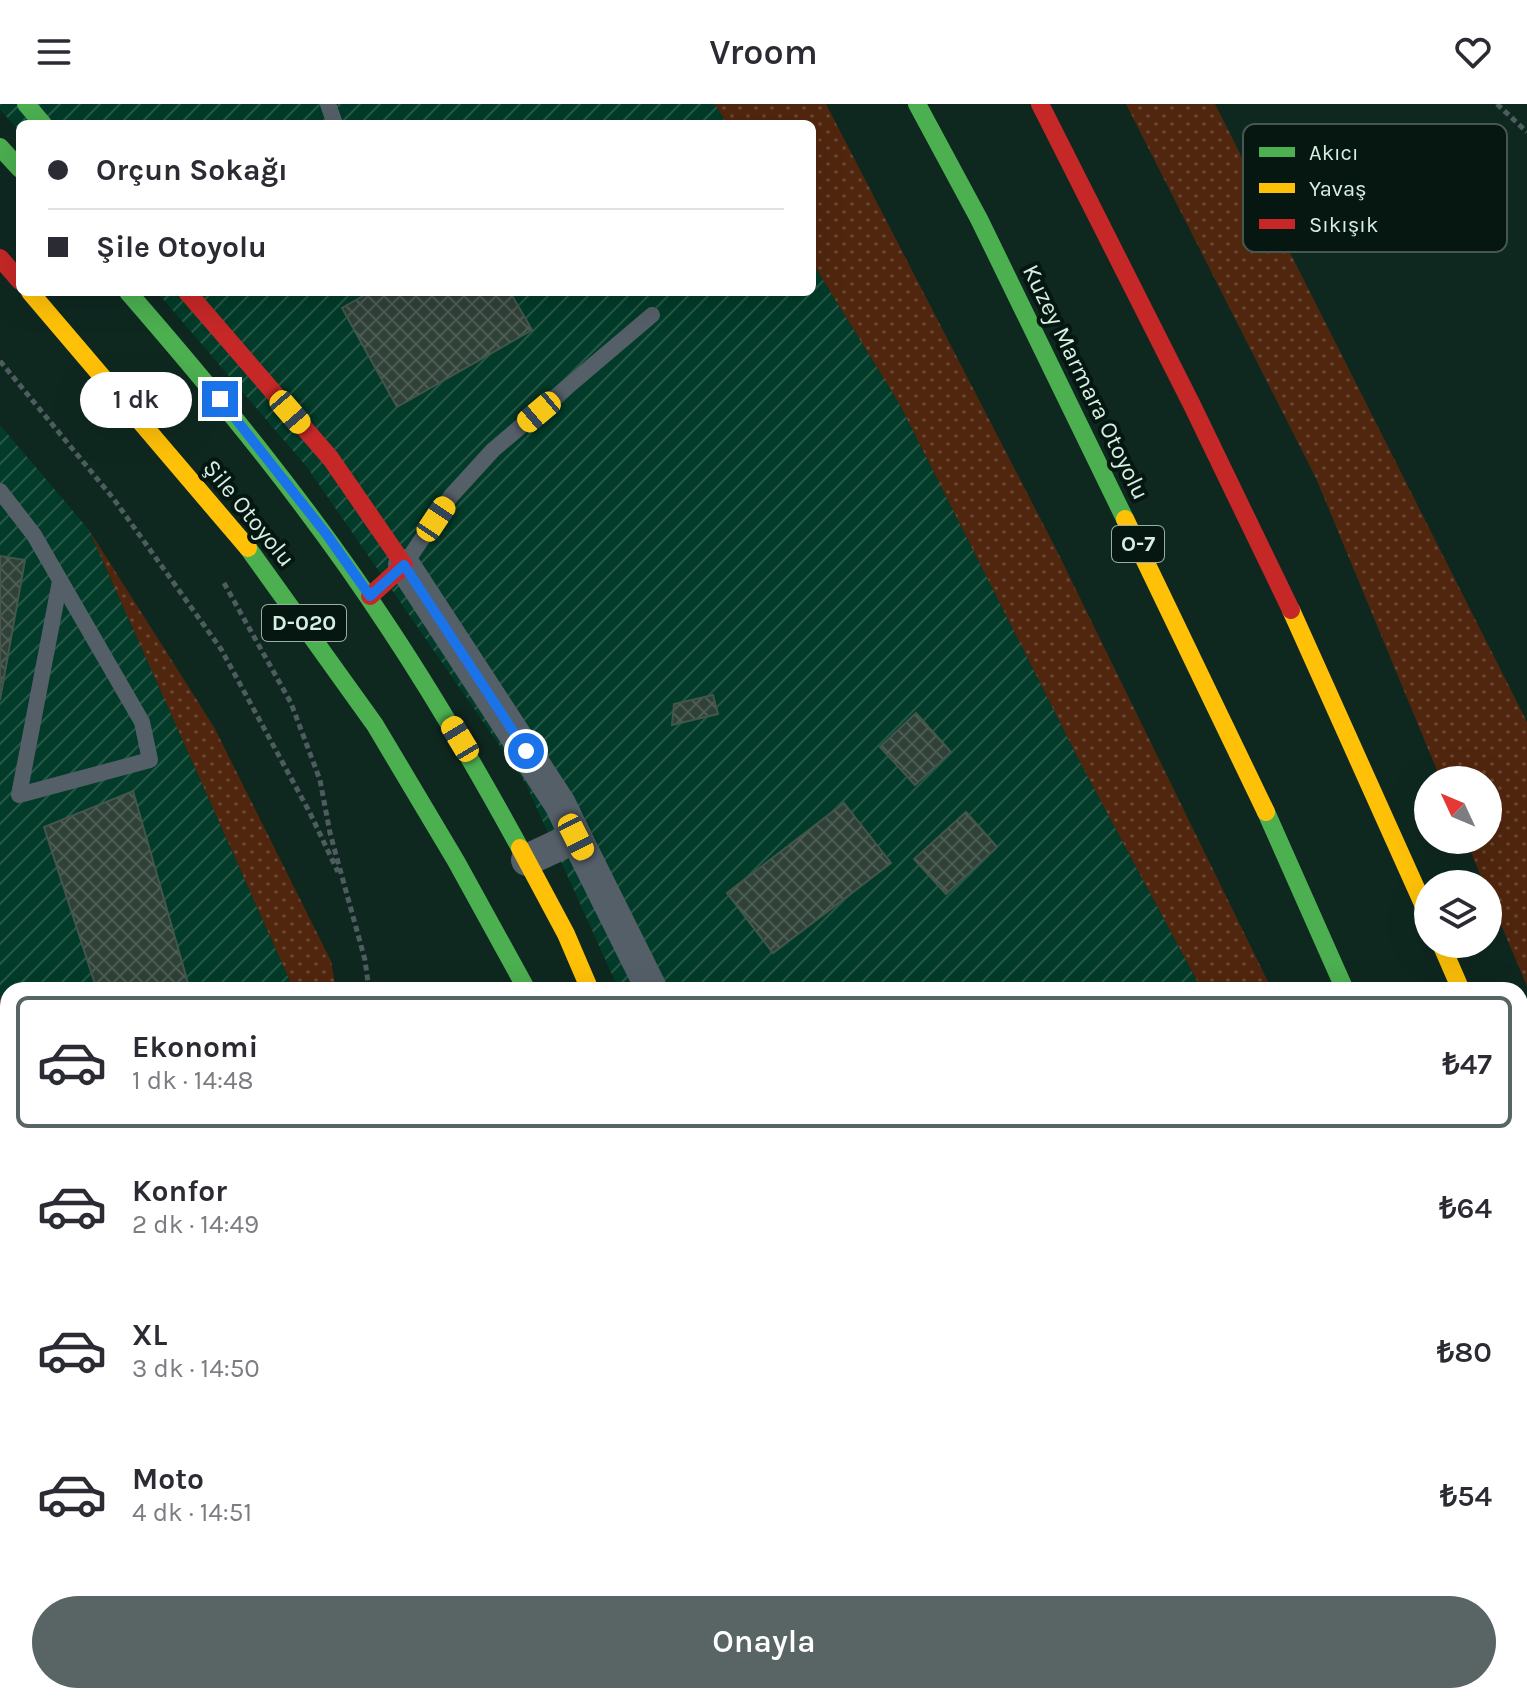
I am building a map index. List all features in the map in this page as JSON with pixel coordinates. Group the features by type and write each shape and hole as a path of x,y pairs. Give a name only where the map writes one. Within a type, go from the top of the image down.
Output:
{"main road":[{"path":"26,104 40,120"},
{"name":"Kuzey Marmara Otoyolu","path":"917,104 979,219 1194,660 1254,785 1341,982"},
{"path":"1040,104 1209,441 1366,772 1414,883"},
{"path":"0,147 16,165"},
{"path":"0,258 16,276"},
{"name":"Şile Otoyolu","path":"33,296 227,521 284,595 375,725 456,861 523,982"},
{"name":"Şile Otoyolu","path":"132,296 202,376 327,535 370,596 489,787 587,982"},
{"path":"190,296 331,459 404,565 370,596"},
{"path":"1447,958 1458,982"}],"street":[{"path":"404,565 560,804 648,982"},
{"path":"527,860 576,837"}],"lane":[{"path":"404,565 451,496 493,450 652,315"},
{"path":"0,491 34,535 142,722 150,760 19,795 60,581"}],"path":[{"path":"1497,104 1527,132"},
{"path":"0,361 113,498 221,649 310,813 344,886"},
{"path":"223,582 291,703 320,780 330,833 365,960 368,982"}],"shaded area":[{"path":"0,104 715,104 725,120 16,120 16,127 0,109"},
{"path":"715,104 826,104 1055,547 1268,982 1198,982 1081,764 899,403 816,268 816,120 725,120"},
{"path":"1126,104 1215,104 1243,159 1243,252 1290,252 1527,722 1527,982 1502,927 1502,870 1478,870 1472,854 1502,854 1502,766 1435,766 1316,478"},
{"path":"816,268 899,403 1081,764 1198,982 615,982 526,784 307,467 160,296 816,296"},
{"path":"0,425 89,530 290,982 0,982"},
{"path":"89,530 214,727 331,961 335,982 290,982"}],"building":[{"path":"363,296 512,296 532,330 397,407 342,308"},
{"path":"0,556 25,560 0,700"},
{"path":"713,695 718,714 672,725 674,704"},
{"path":"916,713 951,752 915,785 880,747"},
{"path":"133,791 188,982 94,982 44,827"},
{"path":"844,803 891,863 773,953 727,893"},
{"path":"966,812 997,847 946,894 914,859"}],"traffic: fast":[{"path":"26,104 40,120"},
{"path":"917,104 979,219 1125,519"},
{"path":"0,147 16,165"},
{"path":"131,296 264,456 359,584 440,709 520,848"},
{"path":"248,548 375,725 456,861 523,982"},
{"path":"1266,812 1341,982"}],"traffic: slow":[{"path":"33,296 248,548"},
{"path":"1125,519 1266,812"},
{"path":"1291,610 1414,884"},
{"path":"520,848 566,934 587,982"},
{"path":"1447,958 1458,982"}],"traffic: jam":[{"path":"1040,104 1192,405 1291,610"},
{"path":"0,258 16,276"},
{"path":"190,296 331,459 404,565 370,596"}],"route":[{"path":"220,399 327,535 370,596 404,565 526,751"}]}
